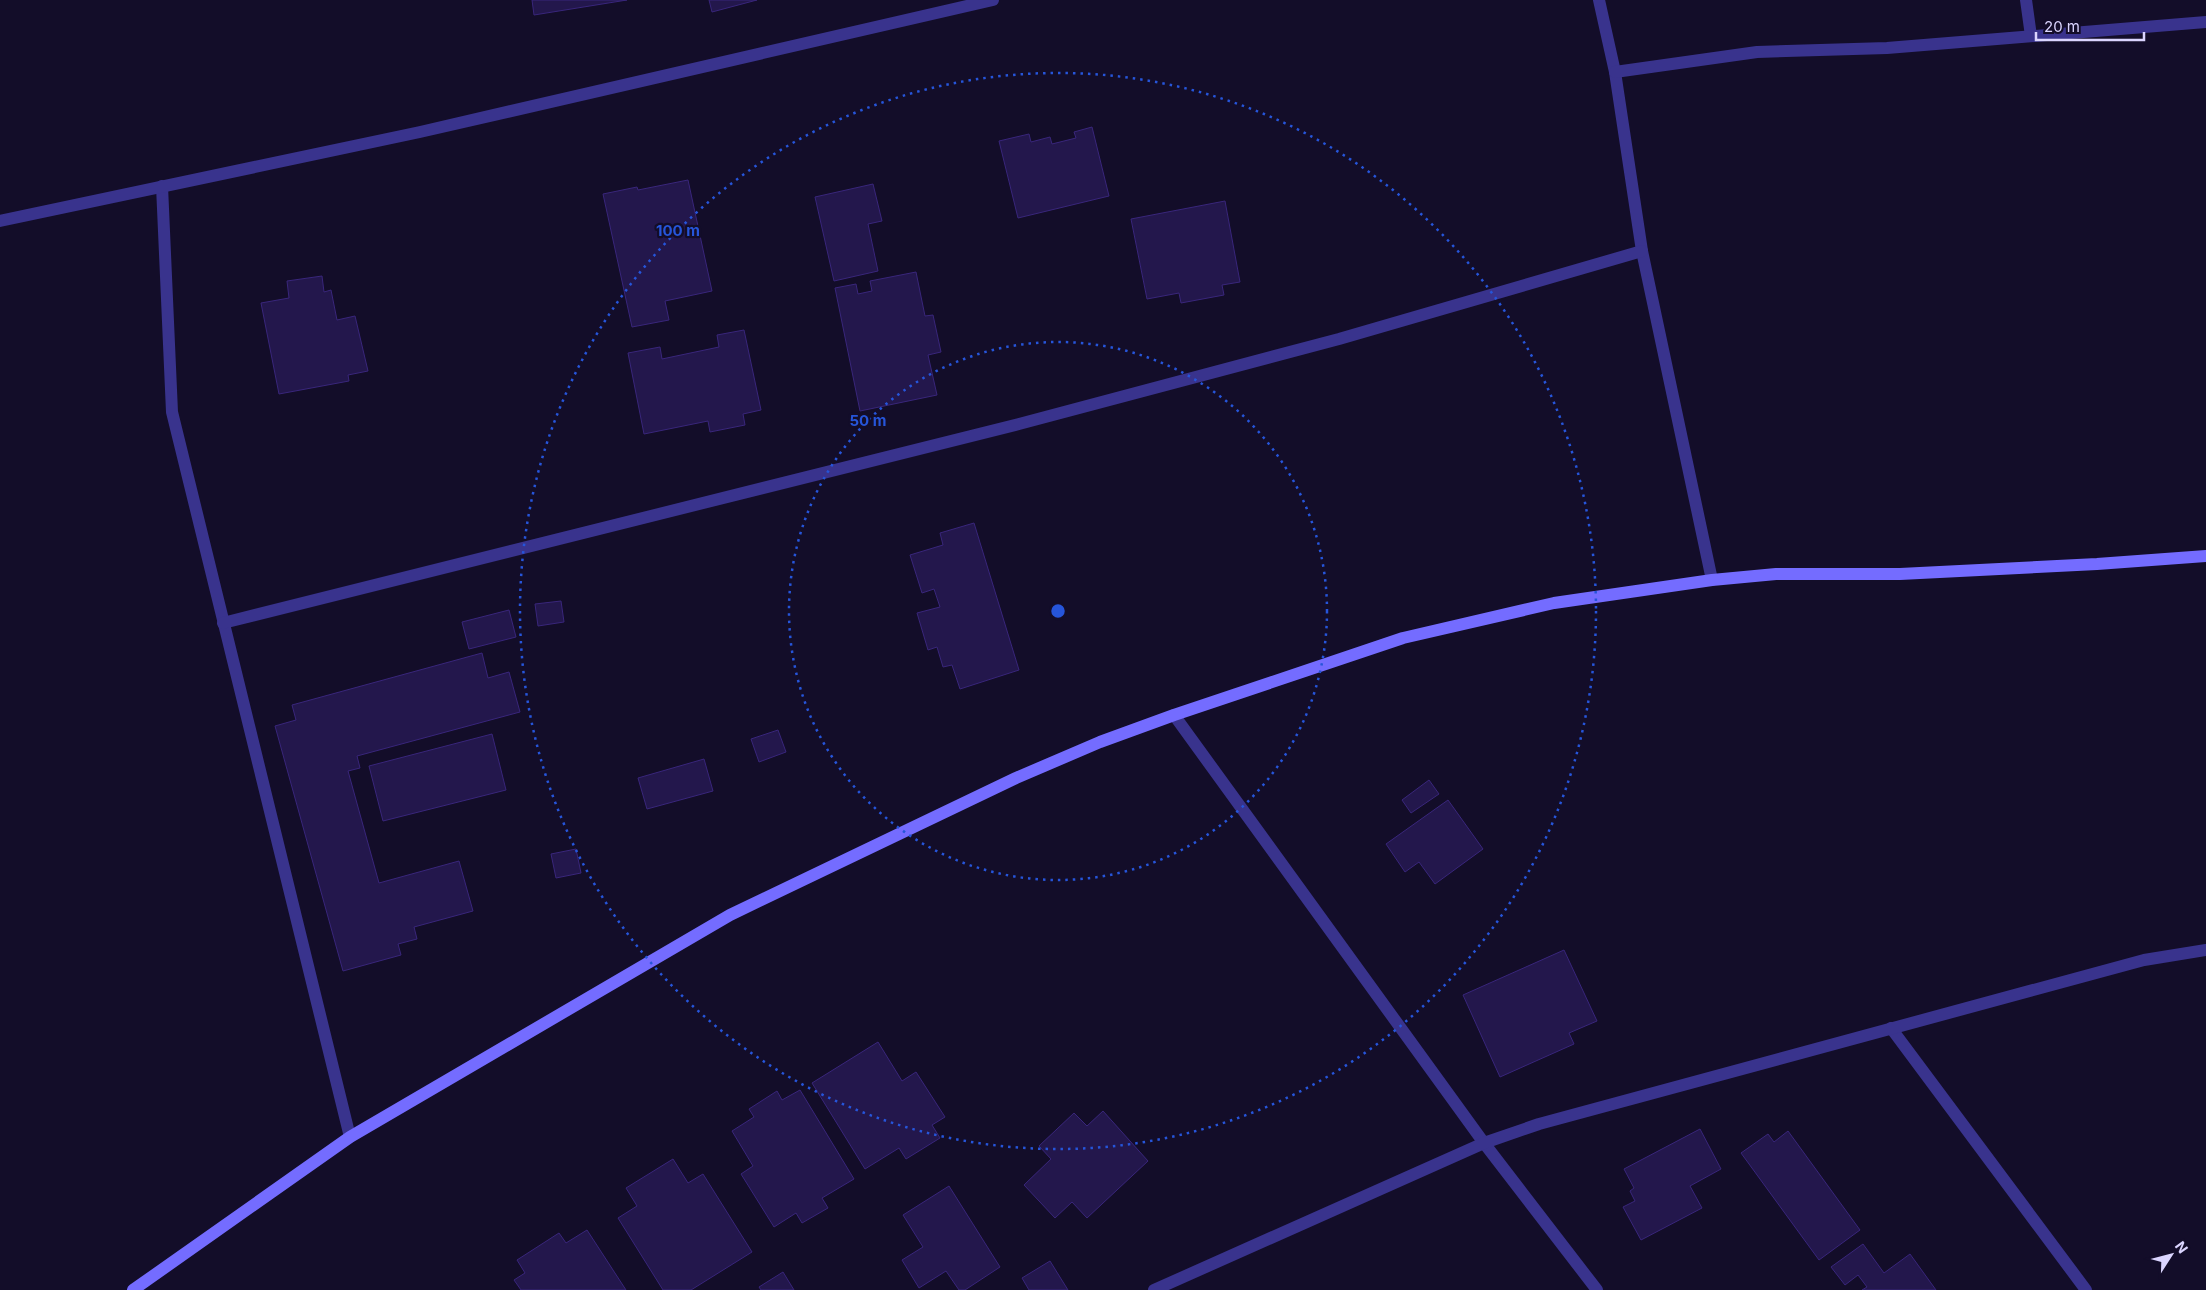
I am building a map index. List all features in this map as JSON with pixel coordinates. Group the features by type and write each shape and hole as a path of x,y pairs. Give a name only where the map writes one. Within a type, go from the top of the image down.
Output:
{"main road":[{"path":"133,1290 350,1137 730,915 1016,778 1100,742 1174,715 1403,638 1554,604 1712,580 1776,574 1900,574 2097,564 2206,556"}],"street":[{"path":"0,221 420,132 993,0"},
{"path":"1599,0 1615,72 1642,251 1712,580"},
{"path":"2026,0 2031,36"},
{"path":"1615,72 1757,52 1886,48 2206,22"},
{"path":"162,186 172,412 222,623 350,1137"},
{"path":"222,623 1038,419 1339,339 1642,251"},
{"path":"1174,715 1484,1144 1597,1290"},
{"path":"1154,1290 1484,1144 1539,1124 2144,960 2206,950"},
{"path":"1891,1028 2086,1290"}],"building":[{"path":"532,0 627,0 534,15"},
{"path":"709,0 757,0 712,12"},
{"path":"1092,127 1109,196 1018,218 999,141 1029,134 1031,142 1050,137 1052,144 1076,138 1074,132"},
{"path":"688,180 712,291 665,301 669,320 632,327 603,194 637,187 638,190"},
{"path":"873,184 882,221 868,224 878,271 834,281 815,197"},
{"path":"1225,201 1240,282 1222,285 1224,295 1181,303 1179,293 1147,299 1131,219"},
{"path":"916,272 925,316 933,315 941,352 928,355 937,395 860,411 835,288 856,284 858,294 872,291 870,281"},
{"path":"322,276 324,292 331,290 337,320 355,316 368,371 348,375 349,381 279,394 261,303 289,298 287,281"},
{"path":"744,330 761,410 743,414 745,425 710,432 708,421 644,434 628,353 660,347 662,359 719,347 717,335"},
{"path":"974,523 1019,670 960,689 952,665 943,667 937,647 928,650 917,613 940,607 934,589 922,593 910,555 943,545 940,533"},
{"path":"561,601 564,622 538,626 535,604"},
{"path":"509,610 516,637 469,649 462,622"},
{"path":"482,653 488,678 509,672 520,712 357,756 360,768 348,771 379,883 459,861 473,911 414,927 417,939 398,944 401,955 343,971 275,726 296,720 292,705"},
{"path":"778,730 786,752 759,762 751,739"},
{"path":"492,734 506,790 383,821 369,766"},
{"path":"704,759 713,791 647,809 638,778"},
{"path":"1429,780 1439,794 1411,813 1402,800"},
{"path":"1448,800 1483,849 1435,884 1419,862 1405,872 1386,844"},
{"path":"576,849 581,873 556,878 551,854"},
{"path":"1564,950 1597,1021 1569,1033 1574,1044 1500,1077 1463,995"},
{"path":"878,1042 902,1081 916,1072 945,1117 932,1125 940,1138 906,1159 899,1148 865,1169 812,1083"},
{"path":"800,1090 854,1179 822,1198 828,1208 802,1223 796,1213 774,1227 741,1174 753,1166 732,1131 754,1117 749,1109 777,1091 782,1100"},
{"path":"1103,1111 1148,1161 1087,1218 1072,1202 1055,1218 1024,1185 1051,1159 1039,1146 1074,1113 1087,1126"},
{"path":"1700,1129 1721,1169 1690,1186 1702,1208 1641,1240 1623,1207 1635,1201 1630,1191 1634,1188 1624,1169"},
{"path":"1788,1131 1860,1230 1819,1260 1741,1153 1768,1134 1774,1142"},
{"path":"673,1159 688,1183 703,1174 752,1252 691,1290 663,1290 618,1218 637,1206 626,1188"},
{"path":"949,1186 1000,1267 965,1290 959,1290 946,1271 919,1288 902,1260 923,1247 903,1215"},
{"path":"587,1230 626,1290 521,1290 514,1280 525,1273 517,1260 559,1233 566,1243"},
{"path":"1863,1244 1884,1273 1910,1254 1936,1290 1862,1290 1867,1287 1858,1275 1845,1285 1831,1267"},
{"path":"1050,1261 1068,1290 1029,1290 1022,1278"},
{"path":"783,1272 794,1290 761,1290 759,1287"}]}
